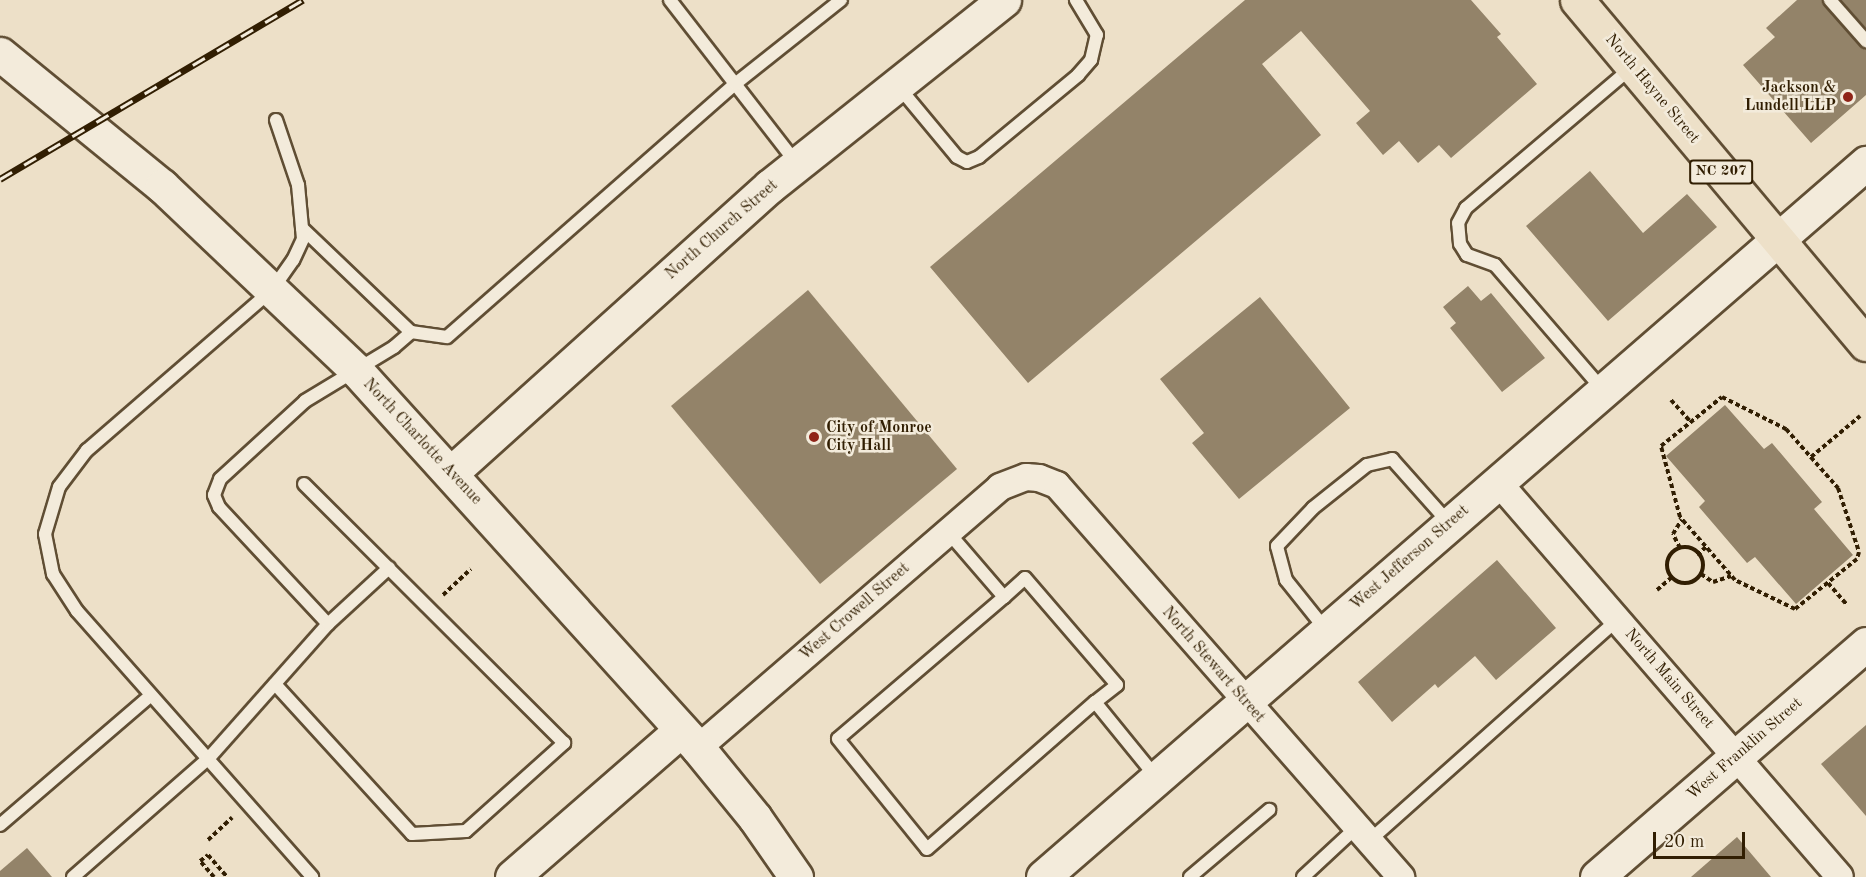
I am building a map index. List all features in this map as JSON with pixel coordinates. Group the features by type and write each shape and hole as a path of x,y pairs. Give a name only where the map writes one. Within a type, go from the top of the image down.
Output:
{"main road":[{"name":"North Church Street","path":"451,472 798,165 1004,0"},
{"name":"North Hayne Street","path":"1577,0 1866,344"},
{"name":"North Charlotte Avenue","path":"0,54 162,186 356,370 451,472 689,739 755,818 796,877"},
{"name":"West Jefferson Street","path":"1043,877 1866,163"},
{"name":"West Franklin Street","path":"1597,877 1866,644"},
{"name":"West Crowell Street","path":"521,874 689,739"}],"street":[{"name":"North Stewart Street","path":"1014,480 1039,478 1057,485 1401,877"},
{"name":"West Crowell Street","path":"689,739 948,532 1000,487 1014,480"},
{"name":"North Main Street","path":"1498,482 1840,877"}],"lane":[{"path":"670,0 798,165"},
{"path":"302,228 411,332 447,337 735,84 841,0"},
{"path":"897,85 957,157 967,162 979,157 1078,75 1091,60 1097,35 1076,0"},
{"path":"1830,0 1866,41"},
{"path":"1604,391 1495,265 1467,255 1461,244 1458,223 1466,208 1633,67"},
{"path":"276,120 298,185 303,239 293,260 272,290 87,450 59,487 45,534 53,574 77,611 312,877"},
{"path":"328,624 219,507 214,495 219,479 305,401 356,370 411,332"},
{"path":"1326,631 1286,580 1277,546 1313,508 1367,465 1392,459 1449,524"},
{"path":"275,684 412,834 466,831 564,743 304,484"},
{"path":"948,532 1004,597"},
{"path":"74,877 208,759 328,624 389,568"},
{"path":"1025,578 1117,685 1095,702 927,849 838,739 1025,578"},
{"path":"1303,877 1363,834 1617,620"},
{"path":"0,825 151,695"},
{"path":"1095,702 1156,778"},
{"path":"1190,877 1269,810"}],"path":[{"path":"1722,397 1786,429 1838,488 1858,552 1857,559 1795,609 1731,576 1682,519 1659,451 1690,421 1722,397"},
{"path":"1671,400 1690,421"},
{"path":"1810,457 1860,416"},
{"path":"1680,548 1673,534 1682,519"},
{"path":"1689,546 1697,555 1706,564 1701,574 1687,586 1665,567 1666,560 1680,548 1689,546"},
{"path":"1697,555 1706,547"},
{"path":"452,587 471,569"},
{"path":"1701,574 1713,582 1731,576"},
{"path":"1657,590 1673,576"},
{"path":"1828,583 1847,605"},
{"path":"208,840 248,805"},
{"path":"214,877 200,861 208,855 227,877"}],"building":[{"path":"1245,0 1471,0 1501,34 1497,37 1537,84 1451,158 1439,145 1418,163 1399,141 1383,155 1356,123 1370,111 1301,31 1262,64 1321,135 1028,383 930,267"},
{"path":"1797,0 1822,0 1866,49 1866,95 1811,143 1743,65 1775,37 1766,28"},
{"path":"1841,0 1866,0 1866,28"},
{"path":"1590,171 1643,233 1687,194 1717,227 1608,321 1526,226"},
{"path":"1468,286 1481,301 1491,293 1545,358 1502,392 1450,328 1456,323 1443,307"},
{"name":"City of Monroe City Hall","path":"808,290 957,469 820,584 671,406"},
{"path":"1260,297 1350,408 1239,499 1192,443 1204,433 1160,379"},
{"path":"1725,405 1764,449 1772,443 1822,502 1814,509 1853,555 1796,604 1755,557 1747,563 1699,507 1705,501 1666,456"},
{"path":"1497,560 1556,628 1496,680 1475,656 1438,688 1435,684 1392,722 1358,682"},
{"path":"1866,725 1866,816 1821,764"},
{"path":"1737,837 1771,877 1691,877"},
{"path":"27,848 52,877 0,877 0,871"}],"railway":[{"path":"0,179 303,0"}],"place":[{"name":"Jackson & Lundell LLP","path":"1848,97"},
{"name":"City of Monroe City Hall","path":"814,437"}]}
